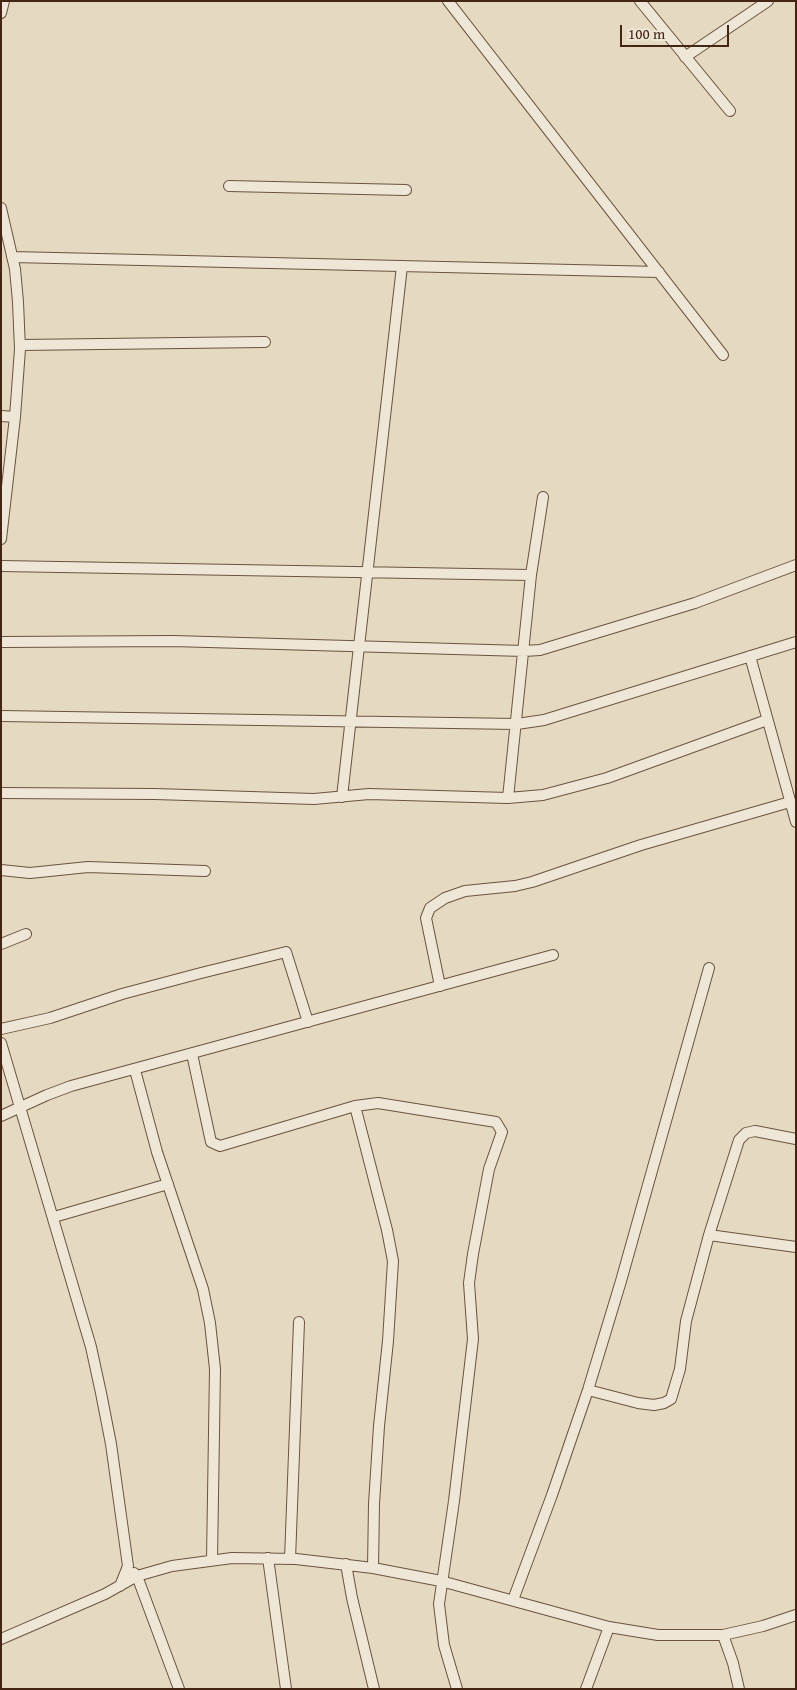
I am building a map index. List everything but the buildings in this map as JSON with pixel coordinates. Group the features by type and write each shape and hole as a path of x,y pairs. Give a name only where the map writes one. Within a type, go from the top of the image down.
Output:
{"street":[{"path":"1,13 4,1"},
{"path":"448,1 723,355"},
{"path":"640,1 730,111"},
{"path":"685,57 768,1"},
{"path":"229,186 406,190"},
{"path":"1,208 12,257 18,302 20,345 15,417 1,539"},
{"path":"12,257 659,272"},
{"path":"342,796 402,266"},
{"path":"20,345 265,342"},
{"path":"1,416 15,417"},
{"path":"508,798 531,575 543,498"},
{"path":"1,642 173,641 540,650 695,603 796,565"},
{"path":"1,566 531,575"},
{"path":"1,716 517,724 544,720 796,642"},
{"path":"750,656 796,822"},
{"path":"1,793 155,794 314,799 369,794 508,798 544,795 607,778 767,720"},
{"path":"440,986 426,918 430,908 445,898 465,891 515,886 532,882 641,845 790,802"},
{"path":"1,870 30,873 88,867 205,872"},
{"path":"1,944 26,934"},
{"path":"1,1029 50,1018 122,994 192,975 286,952 308,1022"},
{"path":"1,1116 71,1086 553,955"},
{"path":"513,1600 588,1390 621,1281 709,968"},
{"path":"1,1043 91,1347 111,1444 128,1566 120,1586"},
{"path":"192,1054 211,1142 220,1146 355,1106 378,1103 496,1122 502,1132 489,1169 473,1254 469,1284 473,1339 454,1501 439,1604 444,1646 456,1689"},
{"path":"135,1070 157,1152 203,1289 210,1322 215,1369 212,1560"},
{"path":"355,1106 387,1230 393,1261 388,1341 377,1455 373,1568"},
{"path":"588,1390 638,1403 654,1405 671,1399 680,1369 686,1321 709,1235 739,1140 746,1133 755,1130 796,1139"},
{"path":"54,1217 168,1184"},
{"path":"709,1235 796,1247"},
{"path":"290,1559 300,1322"},
{"path":"268,1558 286,1689"},
{"path":"1,1639 120,1586 137,1576 172,1566 212,1560 268,1558 346,1564 441,1581 609,1627 658,1635 723,1635 763,1626 796,1615"},
{"path":"346,1564 355,1615 374,1689"},
{"path":"128,1566 137,1576 179,1689"},
{"path":"586,1689 609,1627"},
{"path":"723,1635 740,1689"}]}
